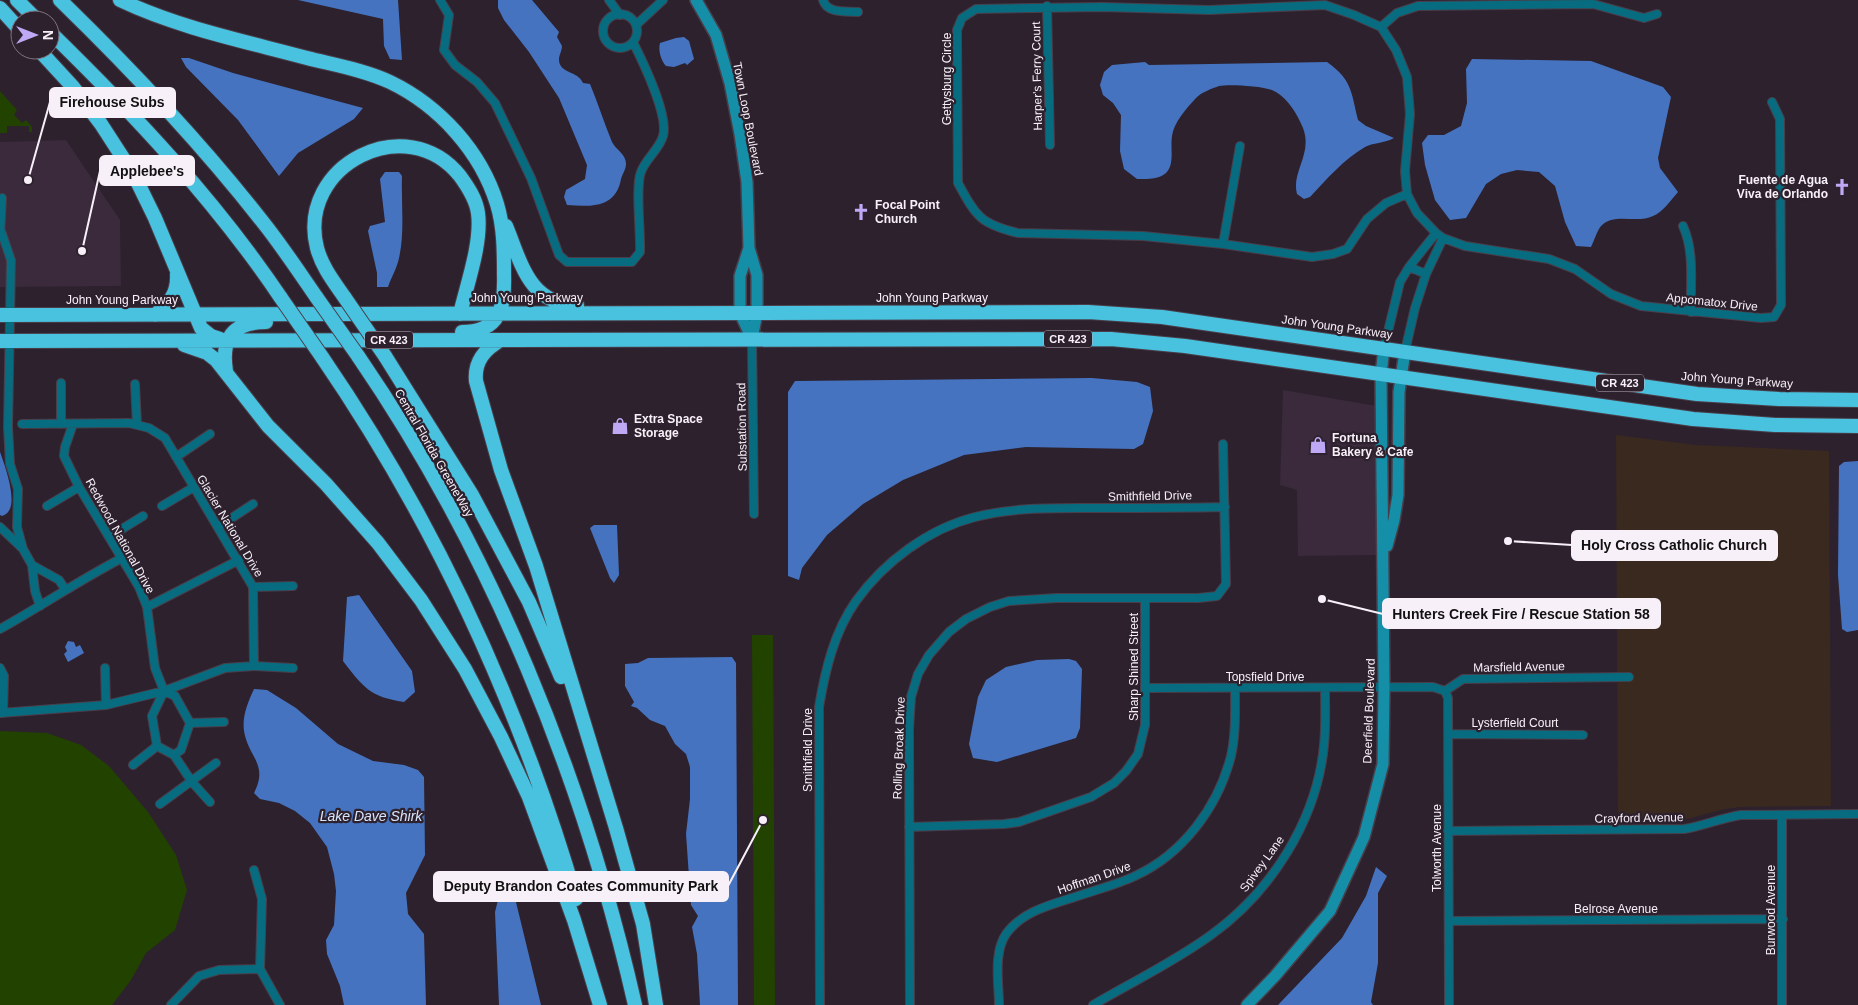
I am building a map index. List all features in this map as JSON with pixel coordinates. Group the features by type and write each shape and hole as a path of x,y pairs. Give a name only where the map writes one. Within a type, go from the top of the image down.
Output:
{"highway":[{"path":"17,0 28,10"},
{"name":"Central Florida GreeneWay","path":"60,0 129,68 201,146 264,223 358,356 398,417 440,489 478,563 520,653 556,744 584,822 611,910 636,1005"},
{"path":"120,0 186,26 364,73 398,87 432,109 456,131 479,162 532,285 550,300 566,305 663,305 699,313"},
{"path":"0,8 10,19"},
{"path":"60,42 108,89 162,148 240,242 348,394 413,504 485,650 516,725 555,832 581,918 602,1005"},
{"path":"48,60 73,87 101,124 124,160 155,218 201,328 211,336 226,341"},
{"path":"460,314 479,237 478,211 474,199 461,177 432,154 416,148 402,146 374,150 348,163 334,175 318,203 315,217 317,248 328,274 385,356 472,495 529,602 586,733"},
{"path":"284,341 301,332 475,332 484,329 500,313 504,303 504,248 497,206"},
{"path":"155,315 172,300 176,292 178,283 177,270"},
{"name":"John Young Parkway","path":"6,315 1088,312 1162,317 1697,394 1779,399 1858,400"},
{"path":"226,371 224,358 226,341 242,326 249,323 385,322 411,314"},
{"name":"CR 423","path":"4,341 1111,339 1185,346 1693,419 1775,425 1858,426"},
{"path":"501,340 480,357 475,371 476,380 501,470 536,566 643,924 656,1005"},
{"path":"171,341 207,353 226,371 268,426 326,484 378,543 421,600 465,669 501,737 529,797 574,920 602,1005"}],"street":[{"path":"440,0 449,15 444,50 455,65 477,82 495,103 530,178 559,255 567,262 632,262 640,252 640,172 663,136 662,112 643,61 633,42"},
{"path":"609,0 620,14"},
{"path":"636,25 663,0"},
{"name":"Town Loop Boulevard","path":"696,0 716,35 730,83 747,182 749,248 757,274 757,313 752,339"},
{"path":"822,0 824,4 834,10 858,12"},
{"name":"Gettysburg Circle","path":"1381,27 1325,3 1209,10 1047,6 976,9 962,18 957,30 958,183 982,220 999,229 1018,233 1143,236 1223,244 1312,257 1333,254 1347,249 1367,219 1386,203 1407,194"},
{"path":"1405,351 1415,308 1426,274 1443,238 1417,213 1407,194 1405,172 1410,114 1407,77 1396,50 1381,27 1397,13 1418,6 1593,4 1644,18 1657,14"},
{"name":"Harper's Ferry Court","path":"1047,6 1050,145"},
{"path":"620,14 630,17 636,25 637,34 633,42 629,46 618,48 612,46 605,38 604,27 606,22 615,15 620,14"},
{"name":"Appomatox Drive","path":"1443,238 1465,246 1549,259 1575,269 1611,294 1641,306 1761,318 1774,317 1781,305 1780,119 1772,102"},
{"path":"1223,244 1240,146"},
{"path":"2,198 1,234 11,260 4,341 4,430 10,464 18,489 17,527 23,549"},
{"path":"1683,226 1690,249 1691,312"},
{"path":"1384,348 1400,282 1409,267 1436,233"},
{"name":"Town Loop Boulevard","path":"749,248 740,276 740,313 752,339"},
{"path":"1409,267 1426,274"},
{"name":"Substation Road","path":"752,339 754,514"},
{"name":"Deerfield Boulevard","path":"1246,1005 1275,976 1330,911 1364,837 1383,764 1384,557 1381,375 1384,348"},
{"name":"Deerfield Boulevard","path":"1384,557 1394,520 1398,495 1399,392 1405,351"},
{"path":"61,383 61,424"},
{"path":"135,384 137,425"},
{"name":"Glacier National Drive","path":"22,424 129,423 149,428 165,438 239,560 253,587 254,666"},
{"name":"Redwood National Drive","path":"73,424 64,456 79,487 138,587 147,607 155,668 164,691 175,696 190,723"},
{"path":"176,457 210,434"},
{"path":"1223,444 1225,507"},
{"path":"47,506 79,487"},
{"path":"162,506 194,487"},
{"path":"218,527 253,504"},
{"name":"Rolling Broak Drive","path":"910,1005 909,729 911,697 918,674 929,655 948,632 966,619 990,607 1009,601 1057,598 1198,598 1217,596 1226,584 1225,507"},
{"name":"Smithfield Drive","path":"820,1005 819,707 825,672 836,639 856,602 877,576 906,551 936,532 974,517 1007,511 1042,508 1225,507"},
{"path":"109,537 144,516"},
{"path":"0,527 23,549 32,564 35,591 40,606"},
{"path":"0,628 122,558"},
{"path":"147,607 239,560"},
{"path":"32,564 59,580 65,589"},
{"path":"253,587 292,586"},
{"name":"Sharp Shined Street","path":"909,827 1020,822 1091,797 1114,782 1126,771 1138,754 1145,725 1145,598"},
{"path":"0,668 4,676 2,713 106,705 164,691 225,668 254,666 293,668"},
{"path":"105,668 106,705"},
{"name":"Marsfield Avenue","path":"1445,691 1463,679 1629,677"},
{"path":"1384,686 1433,687 1445,691"},
{"name":"Topsfield Drive","path":"1146,688 1325,688 1384,686"},
{"name":"Hoffman Drive","path":"999,1005 999,954 1004,936 1016,921 1042,908 1135,876 1170,854 1187,838 1201,820 1216,797 1231,755 1236,722 1235,688"},
{"name":"Spivey Lane","path":"1093,1005 1210,936 1255,896 1274,872 1292,845 1307,813 1316,784 1324,746 1325,688"},
{"path":"157,746 152,716 164,691"},
{"name":"Tolworth Avenue","path":"1445,691 1448,698 1449,1005"},
{"path":"174,755 181,750 190,723 224,722"},
{"name":"Lysterfield Court","path":"1448,734 1583,735"},
{"path":"157,746 174,755 192,782 210,802"},
{"path":"132,765 157,746"},
{"path":"160,804 216,763"},
{"name":"Crayford Avenue","path":"1448,831 1684,829 1697,827 1725,817 1741,815 1858,814"},
{"name":"Burwood Avenue","path":"1782,815 1782,1005"},
{"path":"254,870 262,899 260,969 280,1005"},
{"name":"Belrose Avenue","path":"1449,921 1783,919"},
{"path":"171,1005 199,976 219,970 260,969"}],"shaded area":[{"path":"66,140 120,220 121,286 0,287 0,142"},
{"path":"1283,390 1377,406 1378,555 1298,556 1297,490 1280,485"},
{"path":"1616,435 1697,445 1829,451 1831,806 1741,807 1725,809 1684,820 1618,822"}],"green space":[{"path":"0,91 17,110 14,115 22,123 26,120 32,127 32,132 29,132 29,126 7,126 7,133 0,133"},
{"path":"752,635 773,635 775,1005 754,1005"},
{"path":"0,731 47,733 81,745 109,766 148,812 176,855 187,890 175,930 146,953 131,980 112,1005 0,1005"}],"water":[{"path":"298,0 398,0 402,60 390,59 384,46 383,19"},
{"path":"498,0 532,0 559,32 557,37 562,46 559,58 562,67 577,76 583,83 590,84 612,142 626,161 618,189 614,196 601,204 585,206 567,205 564,197 566,190 585,179 587,165 559,98 529,52 504,20 498,8"},
{"path":"684,37 689,41 694,59 687,65 685,63 674,67 666,66 660,55 660,43"},
{"path":"181,58 189,58 233,73 363,108 354,119 298,153 279,176 238,120 186,67"},
{"path":"1472,59 1591,61 1663,87 1671,97 1658,158 1660,168 1678,192 1663,209 1653,216 1606,222 1601,226 1591,247 1576,246 1565,222 1555,186 1539,172 1517,170 1501,174 1486,184 1466,218 1450,220 1435,200 1425,165 1422,143 1428,135 1444,135 1461,126 1467,103 1466,69"},
{"path":"1145,62 1149,65 1327,62 1346,81 1352,94 1358,120 1366,126 1394,138 1368,146 1357,152 1336,170 1310,197 1304,199 1297,194 1296,186 1304,155 1305,137 1303,128 1292,108 1281,95 1272,90 1248,86 1219,86 1198,96 1178,121 1173,131 1172,156 1166,173 1156,178 1137,179 1124,169 1120,151 1121,115 1113,103 1103,95 1100,85 1104,72 1112,65"},
{"path":"385,172 399,172 402,176 402,238 398,262 388,287 377,287 377,273 368,231 370,226 385,222 380,179"},
{"path":"1092,378 1137,382 1150,387 1153,411 1143,444 1134,449 1026,447 964,455 903,480 863,504 827,535 802,568 799,580 788,576 788,392 795,381"},
{"path":"0,452 8,477 11,497 11,506 8,512 2,516 0,515"},
{"path":"1858,461 1858,630 1847,632 1842,629 1838,575 1839,466 1844,462"},
{"path":"594,525 617,525 619,575 614,583 610,578 590,528"},
{"path":"359,595 412,671 415,692 404,702 375,694 356,678 343,661 347,597"},
{"path":"68,641 74,642 76,647 80,645 84,653 68,662 64,654 67,651 65,647"},
{"path":"732,657 736,663 738,1005 700,1005 697,954 692,927 698,916 691,905 686,834 690,799 690,767 686,754 675,744 665,726 650,720 637,708 631,706 634,702 625,686 625,664 638,663 648,658"},
{"path":"1069,659 1076,661 1082,669 1080,728 1076,738 997,762 973,758 969,744 978,697 986,680 1006,667 1037,660"},
{"name":"Lake Dave Shirk","path":"254,689 267,690 296,708 338,744 373,761 404,765 418,770 424,777 425,855 406,893 408,914 424,934 426,1005 344,1005 340,986 327,954 326,940 334,925 336,891 327,847 310,823 295,811 279,803 260,799 254,793 258,783 258,767 246,740 244,720"},
{"path":"1376,867 1387,876 1378,893 1378,963 1371,1002 1373,1005 1278,1005 1342,938 1366,896"},
{"path":"515,898 541,1005 499,1005 495,912 498,900"}],"place":[{"name":"Firehouse Subs","path":"28,180"},
{"name":"Fuente de Agua Viva de Orlando","path":"1842,187"},
{"name":"Focal Point Church","path":"861,212"},
{"name":"Applebee's","path":"82,251"},
{"name":"Extra Space Storage","path":"620,426"},
{"name":"Fortuna Bakery & Cafe","path":"1318,445"},
{"name":"Holy Cross Catholic Church","path":"1508,541"},
{"name":"Hunters Creek Fire / Rescue Station 58","path":"1322,599"},
{"name":"Deputy Brandon Coates Community Park","path":"763,820"}]}
